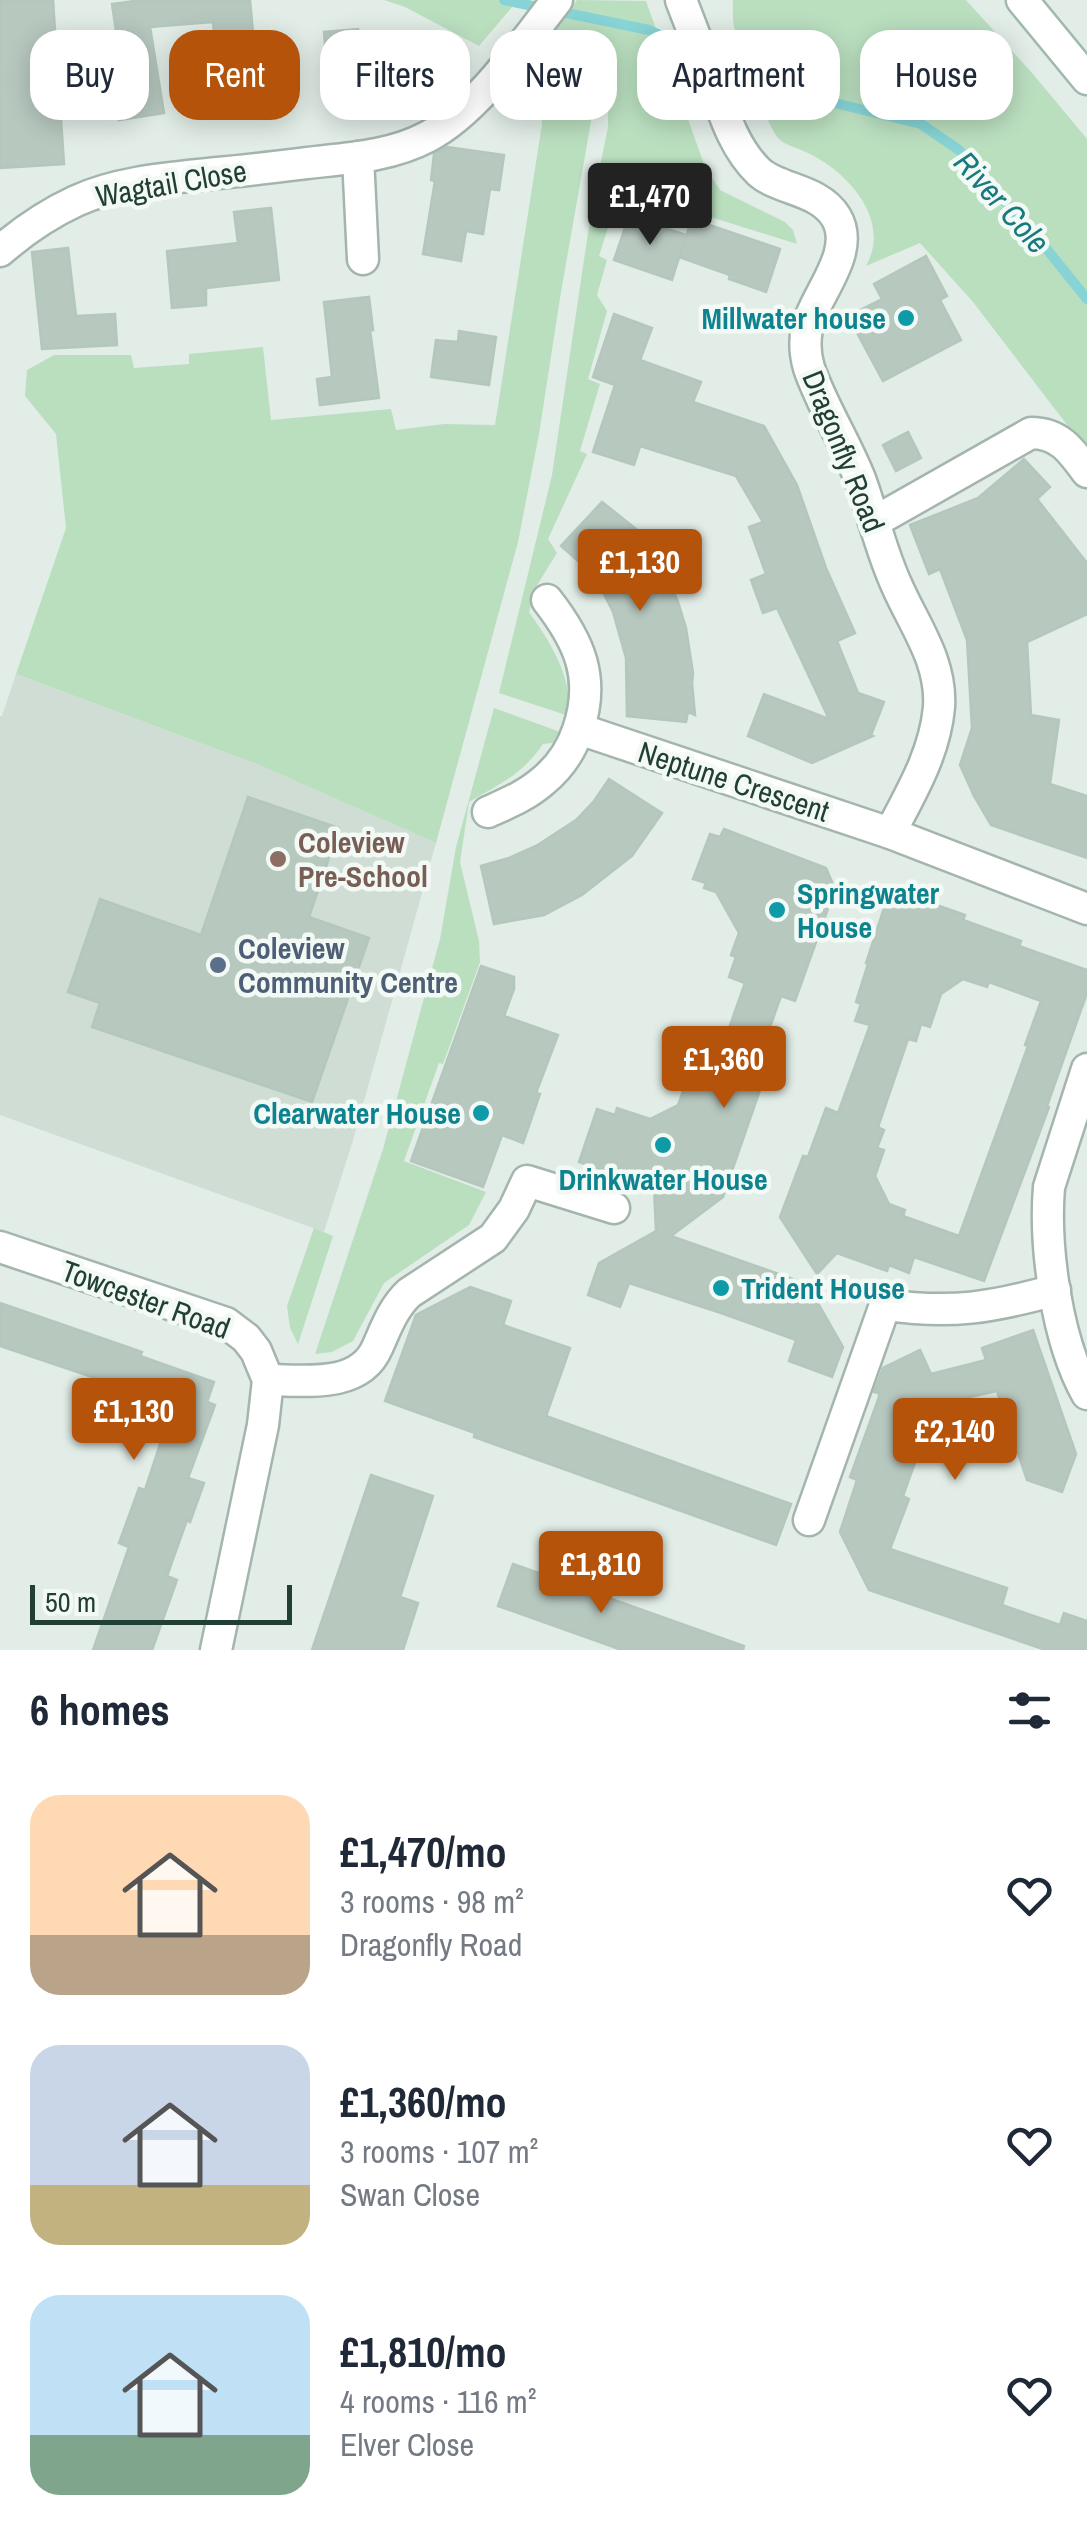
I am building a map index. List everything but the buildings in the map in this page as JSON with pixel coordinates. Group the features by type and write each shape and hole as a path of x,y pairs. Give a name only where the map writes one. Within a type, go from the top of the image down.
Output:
{"street":[{"name":"Wagtail Close","path":"0,251 50,214 110,190 151,180 358,157 399,150 427,138 466,108 557,0"},
{"path":"1022,0 1087,79"},
{"name":"Dragonfly Road","path":"686,12 740,148 764,176 816,198 836,217 842,247 811,316 806,350 810,368 845,443 886,562 924,635 939,704 923,771 890,833"},
{"path":"358,157 363,259"},
{"path":"874,522 1031,432 1056,438 1087,472"},
{"path":"488,812 519,798 560,765 572,748 585,708 583,664 574,640 547,600"},
{"name":"Neptune Crescent","path":"578,729 890,833 1087,909"},
{"path":"1087,1069 1048,1187 1055,1290 1067,1346 1087,1394"},
{"path":"216,1650 263,1425 268,1380 334,1379 362,1368 373,1358 401,1301 493,1238 514,1209 527,1181 614,1208"},
{"name":"Towcester Road","path":"0,1247 226,1323 256,1351 268,1380"},
{"path":"809,1520 886,1304 962,1310 1055,1290"}],"shaded area":[{"path":"16,674 257,764 436,843 324,1232 0,1115 0,716"}],"green space":[{"path":"384,0 518,0 479,46 470,41 470,30 449,30"},
{"path":"577,0 646,1 656,30 637,30 637,120 688,120 705,167 720,190 785,222 793,230 797,244 685,209 679,228 614,208 599,256 607,260 597,295 607,311 588,379 600,384 580,451 587,454 548,539 557,553 536,587 529,612 563,674 569,716 499,693 552,475 608,120 617,120 617,30 554,30"},
{"path":"733,0 966,0 993,30 860,30 860,120 1013,120 1013,52 1087,139 1087,451 973,302 920,243 866,266 874,233 870,217 853,187 827,164 778,138 769,120 840,120 840,30 735,30"},
{"path":"542,120 591,120 518,542 436,843 257,764 16,674 66,528 56,434 25,396 27,370 54,355 131,355 134,368 189,364 189,354 263,347 271,420 391,409 396,430 444,424 495,425"},
{"path":"494,708 563,733 560,742 543,744 519,771 469,802 460,862 479,941 480,962 404,1161 486,1192 469,1225 384,1283 353,1341 332,1352 315,1354 383,1149 440,939 456,847"},
{"path":"314,1228 333,1236 298,1344 290,1328 287,1306"}],"waterway":[{"name":"River Cole","path":"504,0 649,30"},
{"name":"River Cole","path":"840,104 921,124 959,150 1087,299"}],"place":[{"name":"Millwater house","path":"906,318"},
{"name":"Coleview Pre-School","path":"278,859"},
{"name":"Springwater House","path":"777,910"},
{"name":"Coleview Community Centre","path":"218,965"},
{"name":"Clearwater House","path":"481,1113"},
{"name":"Drinkwater House","path":"663,1145"},
{"name":"Trident House","path":"721,1288"}]}
